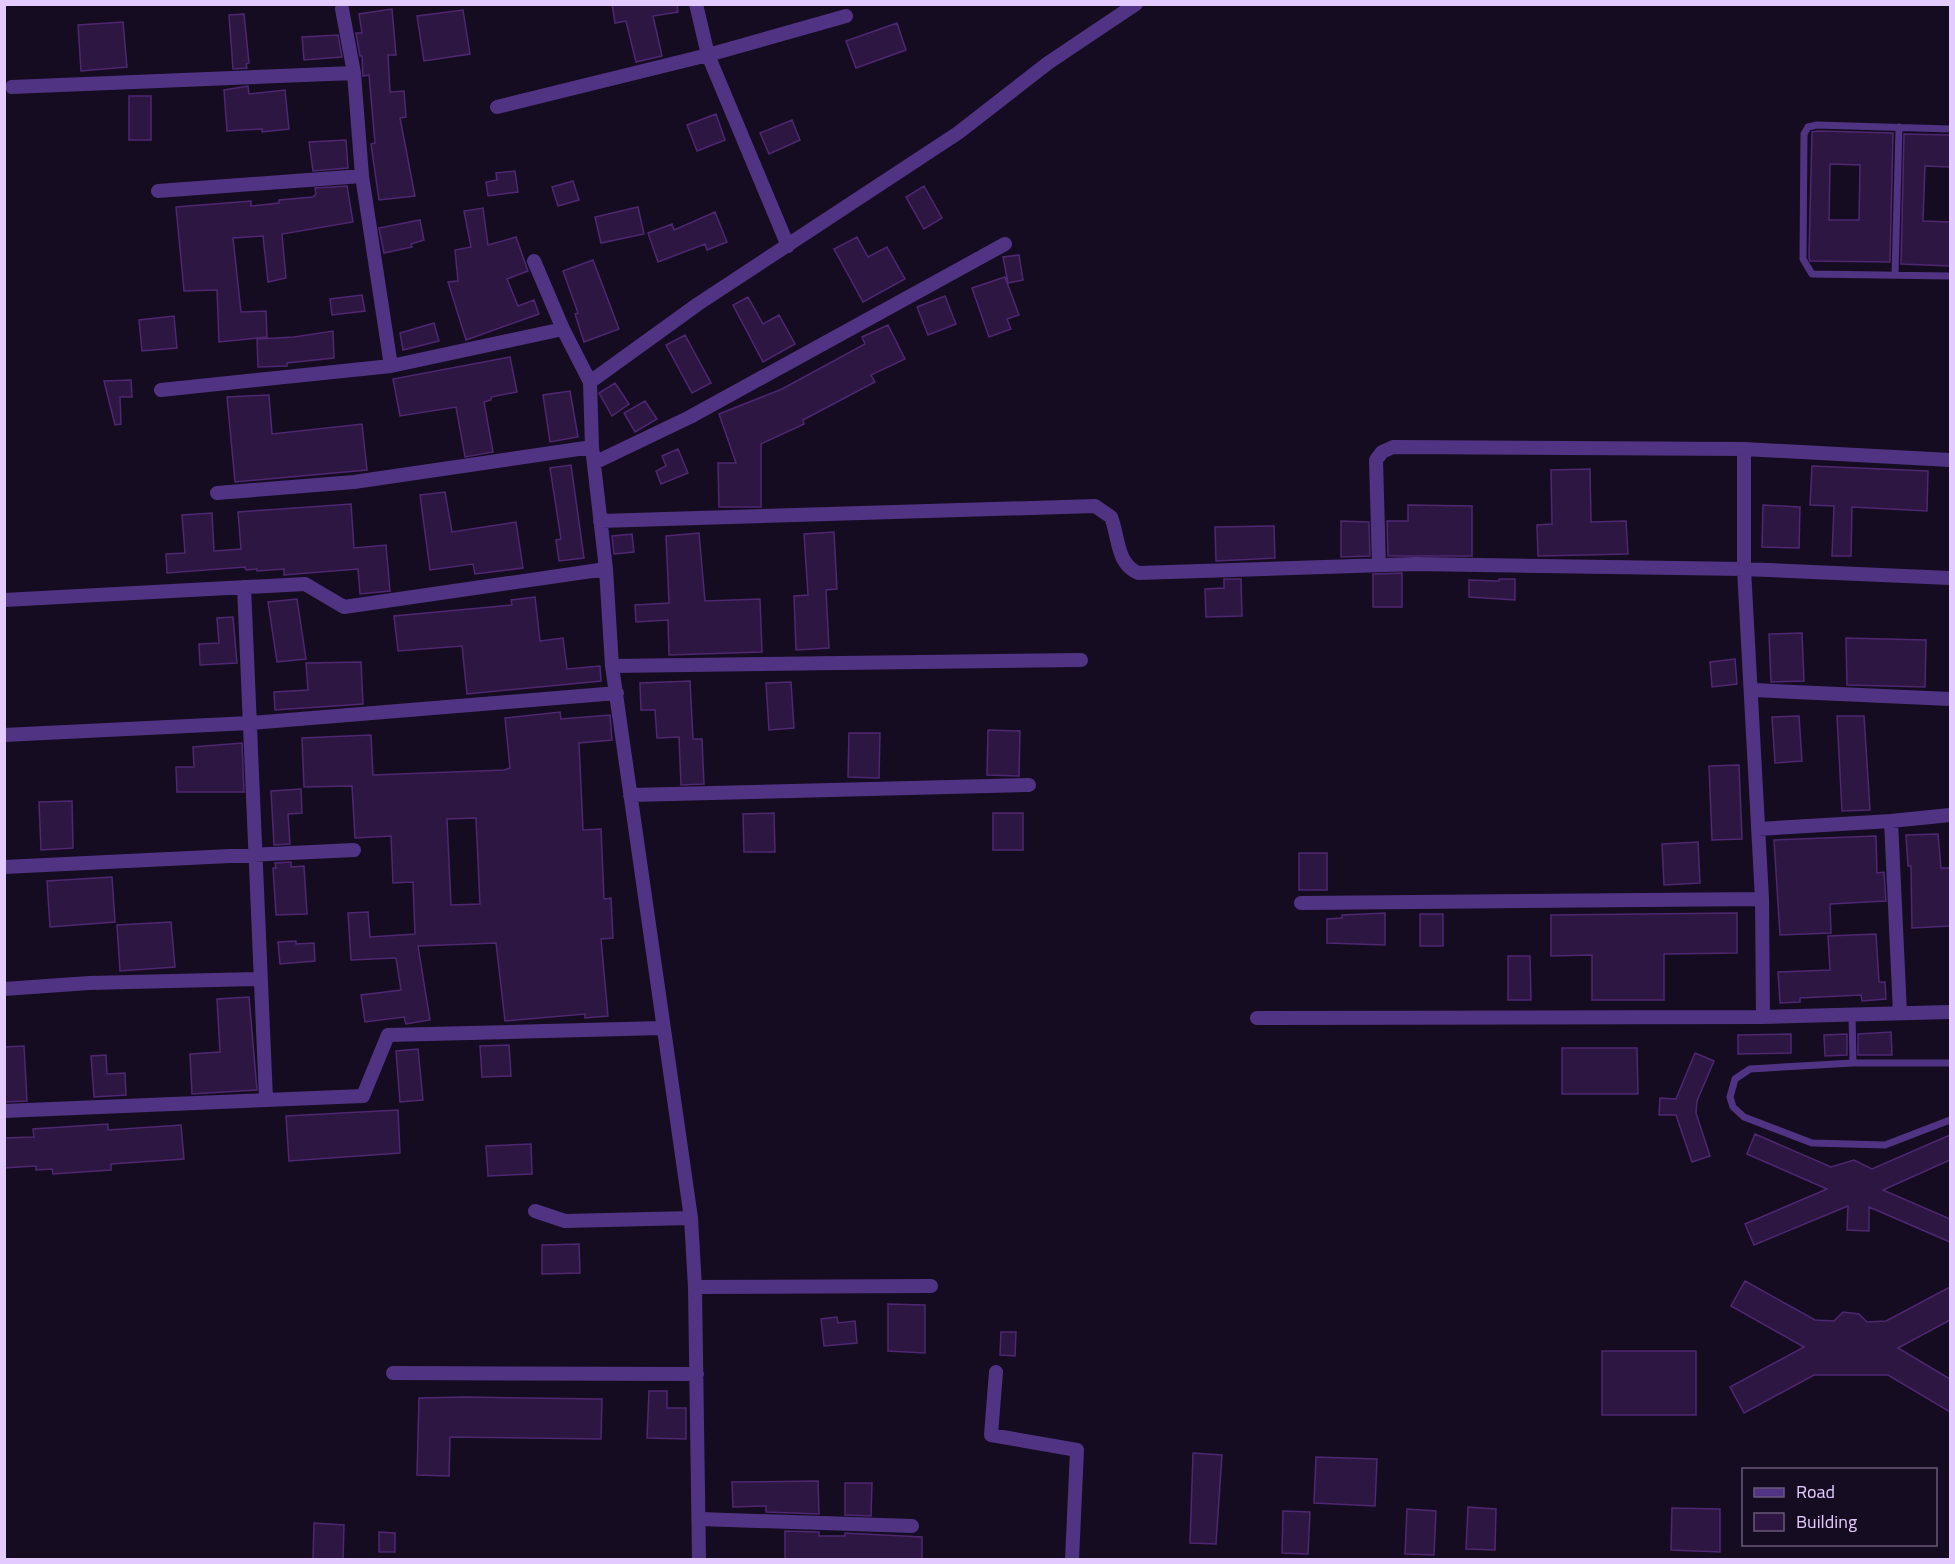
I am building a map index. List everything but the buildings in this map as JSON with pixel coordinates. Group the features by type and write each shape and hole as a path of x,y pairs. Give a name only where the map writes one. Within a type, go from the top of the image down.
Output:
{"street":[{"path":"696,4 708,55 788,246"},
{"path":"590,382 698,304 958,133 1048,63 1136,4"},
{"path":"342,9 354,73 362,176 391,366"},
{"path":"497,107 708,55 846,16"},
{"path":"12,87 354,73"},
{"path":"158,191 362,176"},
{"path":"594,463 690,417 1005,244"},
{"path":"534,261 563,328 590,382 592,447 606,568 612,666 662,1028 692,1218 697,1374 699,1560"},
{"path":"161,390 391,366 563,328"},
{"path":"217,493 354,483 592,447"},
{"path":"1379,565 1376,460 1387,448 1744,448 1950,460"},
{"path":"1744,448 1744,569 1753,690 1762,899 1763,1017"},
{"path":"600,521 1095,506 1111,517 1123,560 1129,569 1138,573 1379,565 1744,569 1950,578"},
{"path":"4,600 305,584 344,607 606,568"},
{"path":"244,587 266,1099"},
{"path":"612,666 1081,660"},
{"path":"1753,690 1950,699"},
{"path":"4,735 250,723 617,693"},
{"path":"630,795 1029,785"},
{"path":"1758,829 1950,815"},
{"path":"1892,821 1899,1013"},
{"path":"4,867 354,850"},
{"path":"1301,903 1762,899"},
{"path":"4,989 100,983 260,979"},
{"path":"1257,1018 1763,1017 1950,1012"},
{"path":"4,1111 363,1096 388,1035 662,1028"},
{"path":"535,1211 565,1221 692,1218"},
{"path":"695,1287 931,1286"},
{"path":"996,1372 991,1435 1077,1450 1072,1560"},
{"path":"393,1373 697,1374"},
{"path":"699,1519 912,1526"}],"lane":[{"path":"1950,129 1817,125 1808,127 1804,134 1803,260 1812,274 1950,276"},
{"path":"1895,275 1899,127"},
{"path":"1852,1015 1853,1063"},
{"path":"1950,1063 1853,1063 1750,1068 1741,1073 1732,1086 1730,1096 1733,1107 1744,1117 1812,1143 1886,1145 1950,1120"}]}
